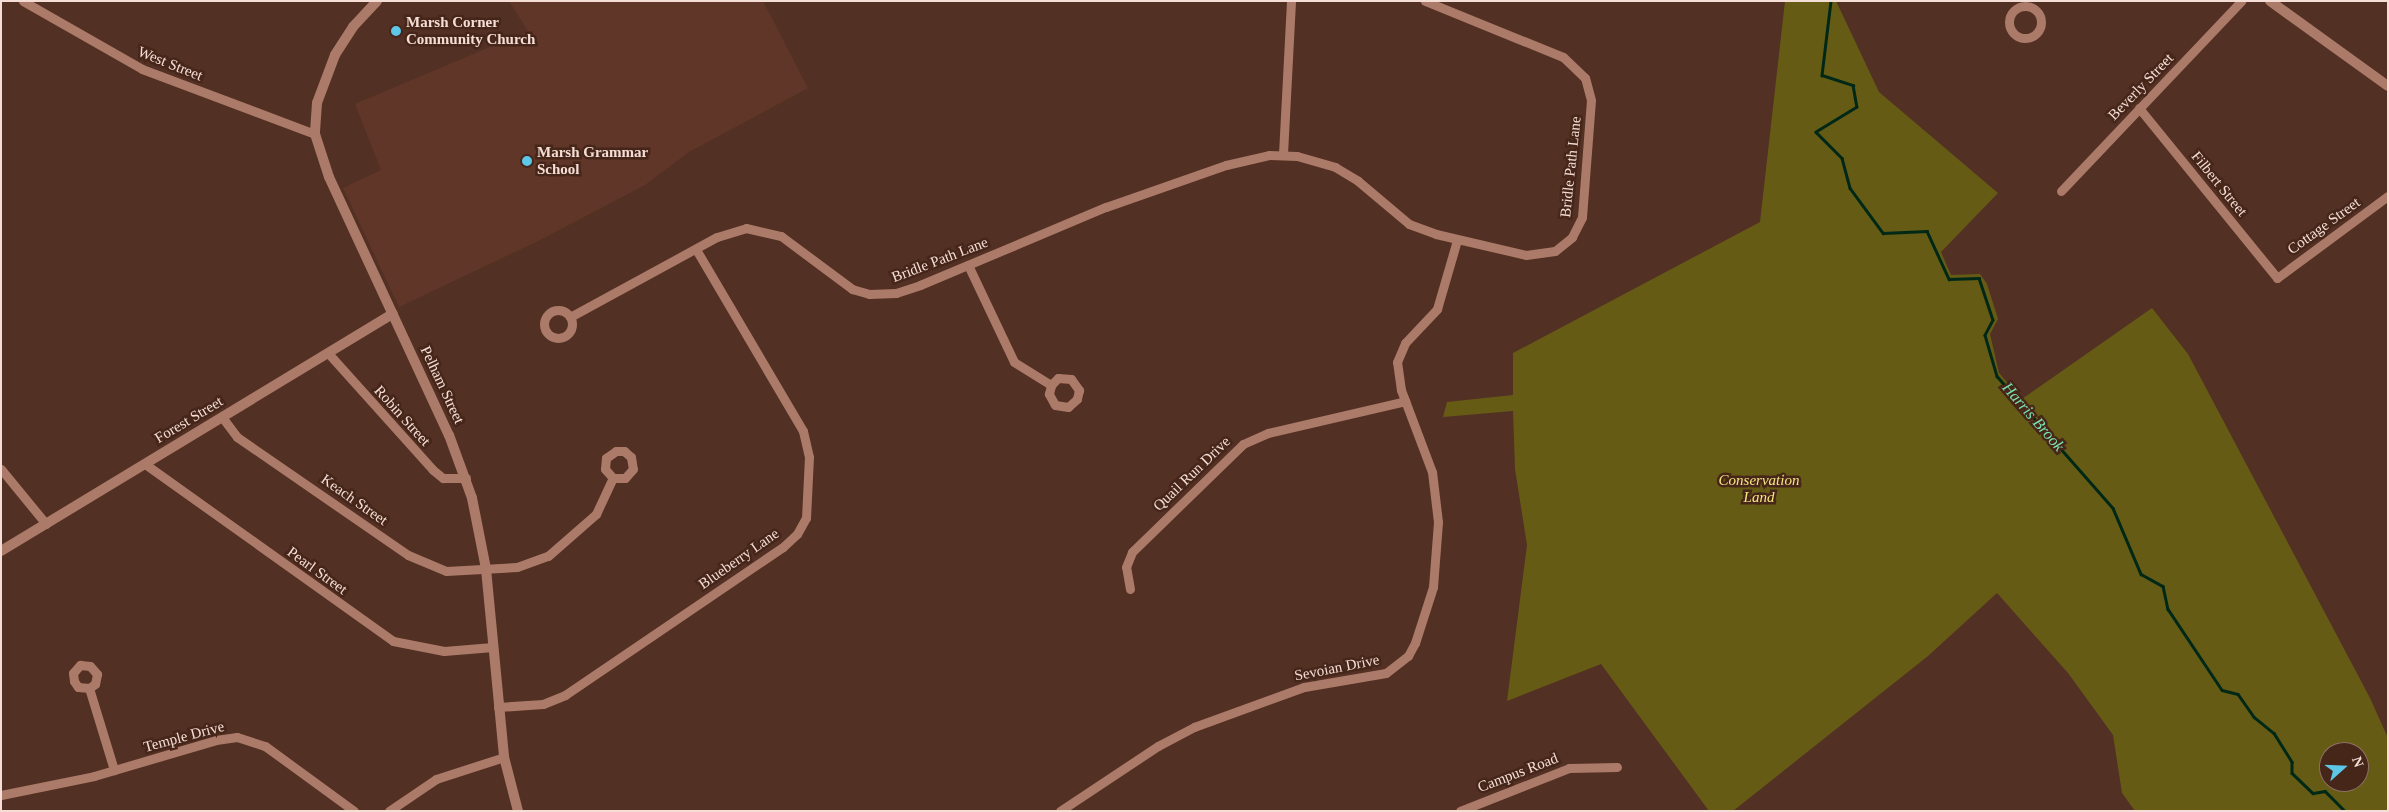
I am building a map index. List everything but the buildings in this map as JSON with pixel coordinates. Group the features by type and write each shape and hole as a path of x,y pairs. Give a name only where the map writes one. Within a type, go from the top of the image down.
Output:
{"street":[{"name":"West Street","path":"23,1 142,69 315,134"},
{"name":"Pelham Street","path":"377,1 353,27 336,55 317,103 315,134 329,177 466,478 478,519 486,569 504,756 518,811"},
{"path":"1283,154 1291,1"},
{"name":"Bridle Path Lane","path":"570,317 733,230 751,228 769,231 790,242 845,285 870,294 912,288 1121,201 1240,160 1283,154 1310,158 1335,167 1358,181 1409,224 1457,240 1533,256 1555,251 1572,237 1583,210 1590,95 1581,73 1563,57 1425,1"},
{"name":"Beverly Street","path":"2061,191 2240,1"},
{"path":"2270,1 2388,86"},
{"name":"Filbert Street","path":"2139,108 2277,278"},
{"name":"Cottage Street","path":"2277,278 2388,196"},
{"name":"Sevoian Drive","path":"1060,811 1158,746 1194,727 1296,689 1386,673 1404,661 1415,643 1429,601 1438,540 1438,505 1432,472 1405,401 1397,374 1399,355 1405,343 1438,309 1457,240"},
{"name":"Blueberry Lane","path":"498,707 543,704 565,696 783,547 797,534 806,518 809,457 803,431 696,249"},
{"path":"968,265 1010,357 1023,370 1051,385"},
{"name":"Forest Street","path":"1,551 393,314"},
{"name":"Robin Street","path":"328,354 433,470 443,478 466,478"},
{"name":"Quail Run Drive","path":"1130,589 1126,567 1132,552 1243,444 1268,433 1405,401"},
{"name":"Keach Street","path":"222,417 237,437 408,555 446,571 486,569 532,563 554,552 596,514 613,478"},
{"name":"Pearl Street","path":"144,464 393,641 444,651 493,647"},
{"path":"1,469 46,524"},
{"path":"89,688 114,770"},
{"name":"Temple Drive","path":"1,795 114,770 216,740 247,739 273,751 354,811"},
{"path":"389,811 436,779 504,756"},
{"name":"Campus Road","path":"1460,811 1569,768 1617,767"}],"shaded area":[{"name":"Marsh Grammar School","path":"509,1 763,1 808,88 689,152 645,185 540,240 399,307 343,188 381,170 355,104 528,31"}],"green space":[{"name":"Conservation Land","path":"1785,1 1836,1 1879,92 1998,193 1941,252 1951,275 1980,274 1987,284 1998,319 1990,334 1999,373 2022,399 2152,308 2188,354 2370,698 2388,738 2388,811 2135,811 2122,793 2113,735 2068,673 1997,593 1928,656 1733,811 1709,811 1601,664 1507,701 1527,545 1515,469 1513,411 1443,417 1447,402 1513,395 1513,353 1760,222"}],"waterway":[{"name":"Harris Brook","path":"1831,1 1822,75 1853,85 1857,107 1816,132 1842,158 1850,188 1883,233 1927,231 1949,279 1979,278 1993,320 1985,335 1997,376 2113,508 2141,574 2163,586 2168,609 2222,690 2238,694 2254,717 2274,733 2292,762 2292,773 2313,793 2325,791 2345,811"}],"place":[{"name":"Marsh Corner Community Church","path":"396,31"},
{"name":"Marsh Grammar School","path":"527,161"}]}
